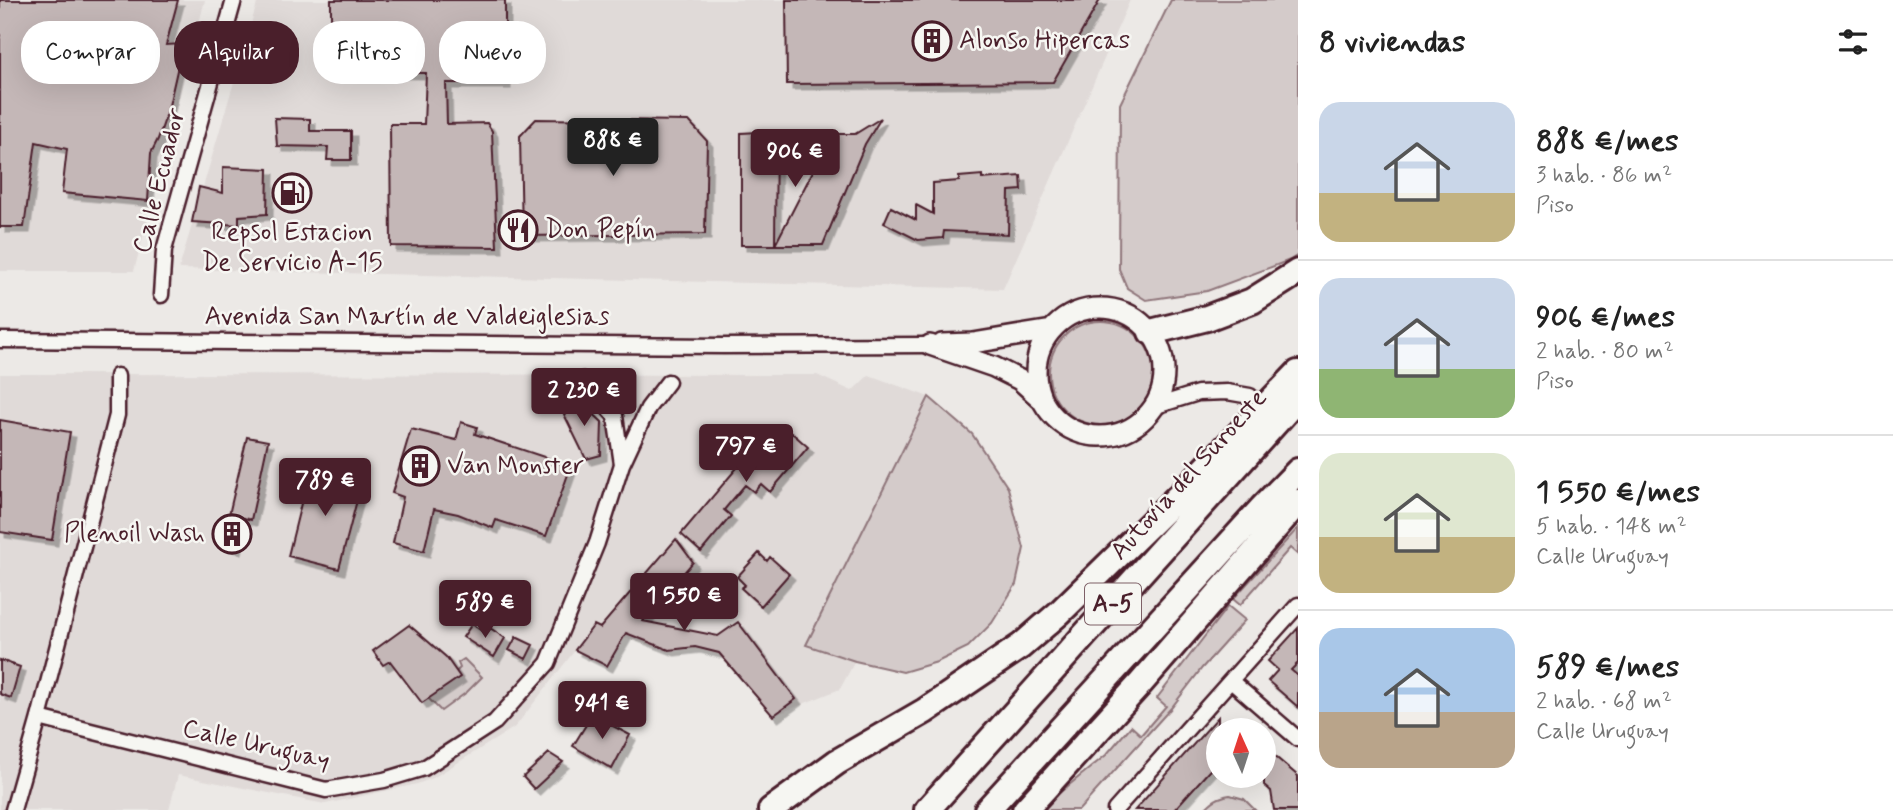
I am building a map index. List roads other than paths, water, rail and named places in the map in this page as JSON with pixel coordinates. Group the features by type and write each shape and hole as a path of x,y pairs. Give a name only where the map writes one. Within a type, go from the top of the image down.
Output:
{"highway":[{"path":"1151,332 1207,318 1252,301 1298,272"},
{"path":"771,810 837,762 925,711 1021,646 1059,614 1298,373"},
{"name":"Autovía del Suroeste","path":"927,810 1298,398"},
{"name":"A-5","path":"987,810 1298,471"},
{"path":"1025,810 1140,684 1298,502"}],"street":[{"name":"Calle Ecuador","path":"161,295 164,250 234,0"},
{"path":"930,345 994,367 1020,380 1041,399 1053,417 1070,430 1091,436 1116,435 1139,424 1156,406 1164,381 1163,355 1151,332 1130,315 1105,308 1085,310 1067,317 1052,330 1040,348 1036,368 1041,399"},
{"path":"930,345 973,343 1052,330"},
{"name":"Avenida San Martín de Valdeiglesias","path":"0,340 930,345"},
{"path":"13,810 117,415 117,376"},
{"name":"Calle Uruguay","path":"583,380 615,416 622,464"},
{"name":"Calle Uruguay","path":"39,718 326,790 384,780 424,768 495,722 548,663 597,543 622,464 648,408 668,382"},
{"path":"1156,406 1198,393 1227,392 1250,396"},
{"path":"1115,810 1298,605"},
{"path":"1231,681 1298,739"}],"place":[{"name":"Alonso Hipercas","path":"932,41"},
{"name":"Repsol Estacion De Servicio A-15","path":"292,193"},
{"name":"Don Pepín","path":"518,230"},
{"name":"Van Monster","path":"420,466"},
{"name":"Plenoil Wash","path":"232,534"}]}
